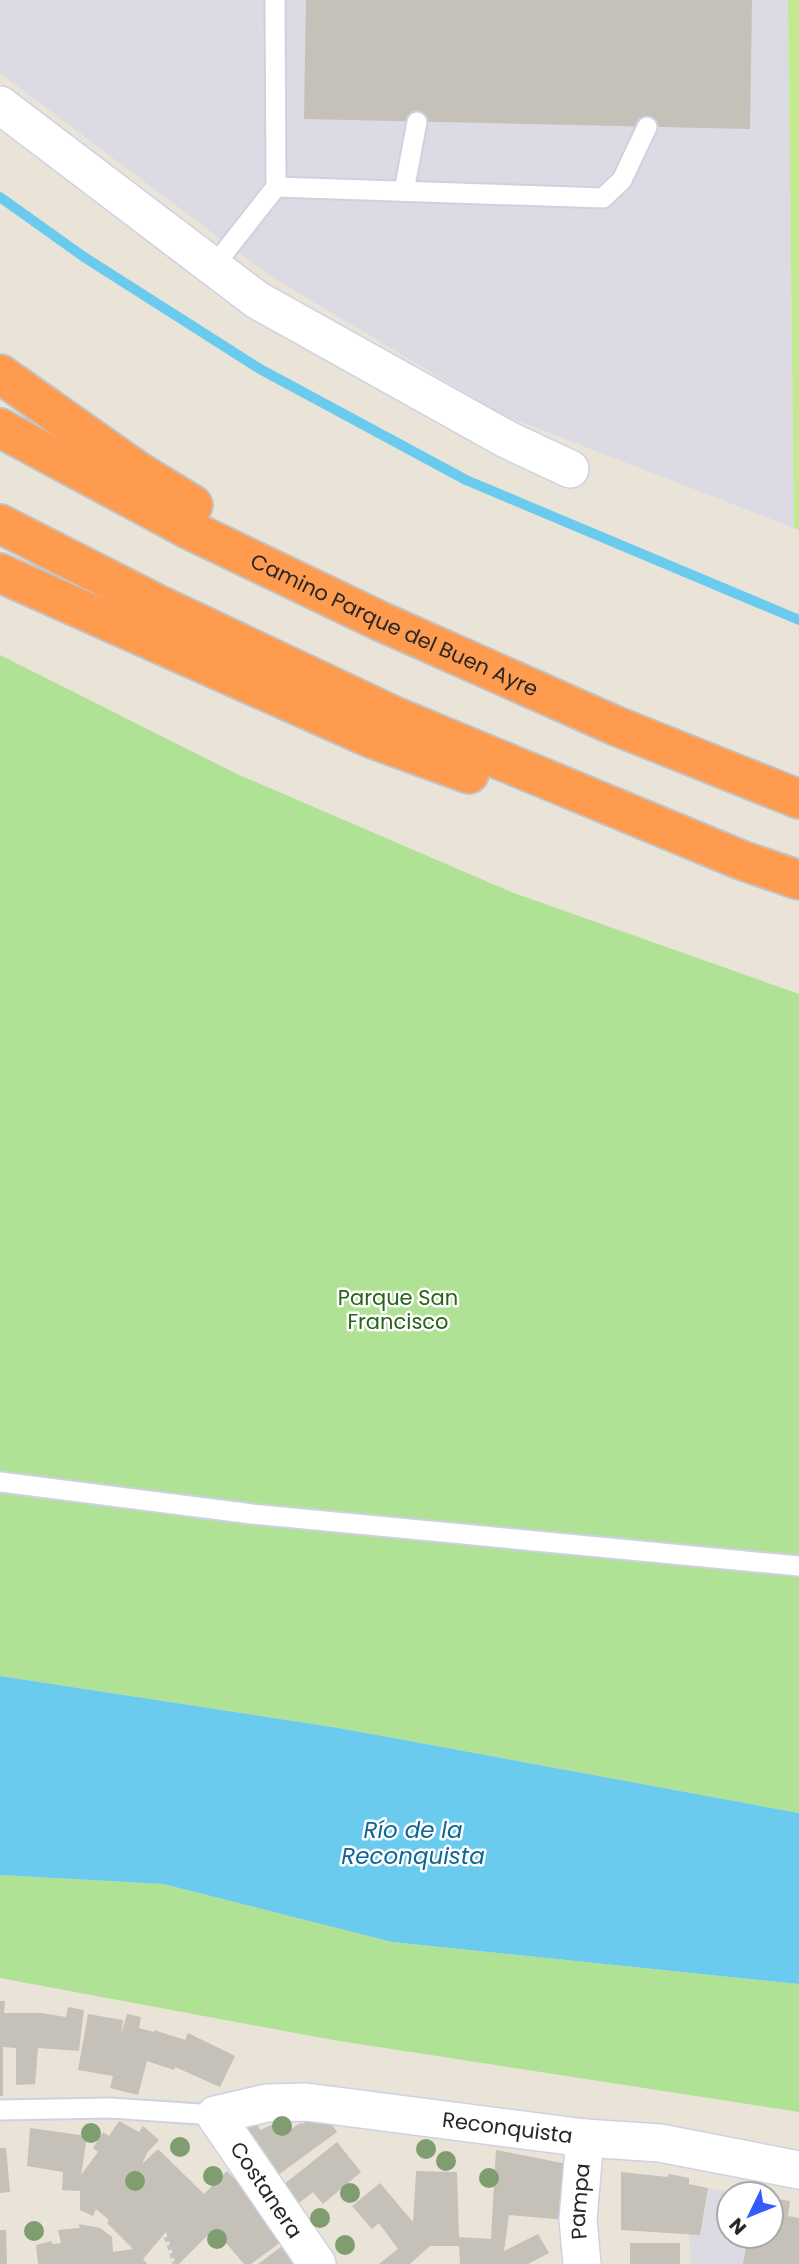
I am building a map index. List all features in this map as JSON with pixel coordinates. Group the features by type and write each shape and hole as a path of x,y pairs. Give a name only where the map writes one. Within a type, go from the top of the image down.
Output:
{"highway":[{"path":"0,374 139,472 382,622"},
{"name":"Camino Parque del Buen Ayre","path":"0,428 188,529 382,622 616,726 799,799"},
{"path":"0,524 159,605 394,716 741,860"},
{"path":"0,573 373,739 543,801 799,880"}],"street":[{"path":"0,105 257,300 508,440 570,469"},
{"name":"Reconquista","path":"215,2116 267,2102 306,2102 585,2138 660,2143 799,2170"},
{"name":"Costanera","path":"215,2116 317,2264"},
{"name":"Pampa","path":"582,2264 578,2219 585,2138"}],"lane":[{"path":"213,267 276,187 275,0"},
{"path":"404,191 417,122"},
{"path":"276,187 603,198 622,180 647,127"},
{"path":"0,1482 252,1514 799,1566"},
{"path":"0,2110 110,2108 215,2116"}],"path":[{"path":"166,2237 174,2264"}],"shaded area":[{"path":"0,0 788,0 794,528 501,414 267,274 0,73"},
{"path":"708,2188 715,2189 715,2250 746,2250 743,2264 691,2264 689,2233 700,2234"}],"green space":[{"path":"788,0 799,0 799,530 794,528"},
{"name":"Parque San Francisco","path":"0,655 237,774 511,892 799,994 799,1813 339,1728 0,1676"},
{"path":"0,1875 163,1884 392,1942 799,1984 799,2112 333,2040 0,1978"}],"water":[{"name":"Río de la Reconquista","path":"0,1676 339,1728 799,1813 799,1984 392,1942 163,1884 0,1875"}],"building":[{"path":"306,0 752,0 750,129 304,119"},
{"path":"0,2001 5,2001 4,2013 41,2013 66,2017 68,2007 84,2010 79,2051 38,2048 35,2084 16,2085 16,2048 3,2047 3,2096 0,2096"},
{"path":"88,2014 123,2020 121,2034 127,2014 141,2017 139,2028 185,2040 188,2033 235,2056 220,2087 175,2067 174,2070 147,2061 138,2095 110,2088 113,2076 78,2070"},
{"path":"323,2110 337,2132 274,2178 247,2128 257,2124 260,2130 274,2124 279,2136"},
{"path":"119,2121 139,2132 143,2126 159,2140 147,2153 142,2164 158,2149 204,2194 227,2171 254,2199 285,2239 251,2264 244,2264 214,2229 179,2264 176,2264 166,2232 143,2259 147,2264 38,2264 36,2245 52,2241 52,2244 61,2243 58,2230 80,2228 79,2224 100,2228 112,2237 113,2252 133,2249 96,2209 93,2216 80,2210 80,2191 62,2190 63,2172 27,2166 30,2128 87,2136 81,2175 98,2152 93,2148 103,2132 109,2136","holes":["132,2173 141,2181 133,2191 127,2184"]},
{"path":"337,2142 361,2172 323,2204 313,2192 299,2203 283,2185"},
{"path":"0,2148 6,2148 10,2192 0,2193"},
{"path":"496,2150 567,2164 566,2220 509,2215 504,2251 538,2234 549,2253 528,2264 460,2264 459,2246 430,2246 410,2264 379,2264 398,2249 379,2223 372,2229 352,2206 380,2183 413,2222 416,2171 457,2172 459,2237 491,2239"},
{"path":"621,2172 668,2177 669,2174 689,2178 689,2184 708,2188 700,2235 621,2230"},
{"path":"785,2200 790,2201 788,2216 799,2218 799,2264 743,2264 746,2250 785,2250"},
{"path":"0,2230 6,2230 7,2264 0,2264"},
{"path":"630,2243 680,2243 680,2264 630,2264"},
{"path":"281,2247 293,2264 258,2264"}],"waterway":[{"path":"0,197 84,257 260,369 466,480 799,620"}]}
